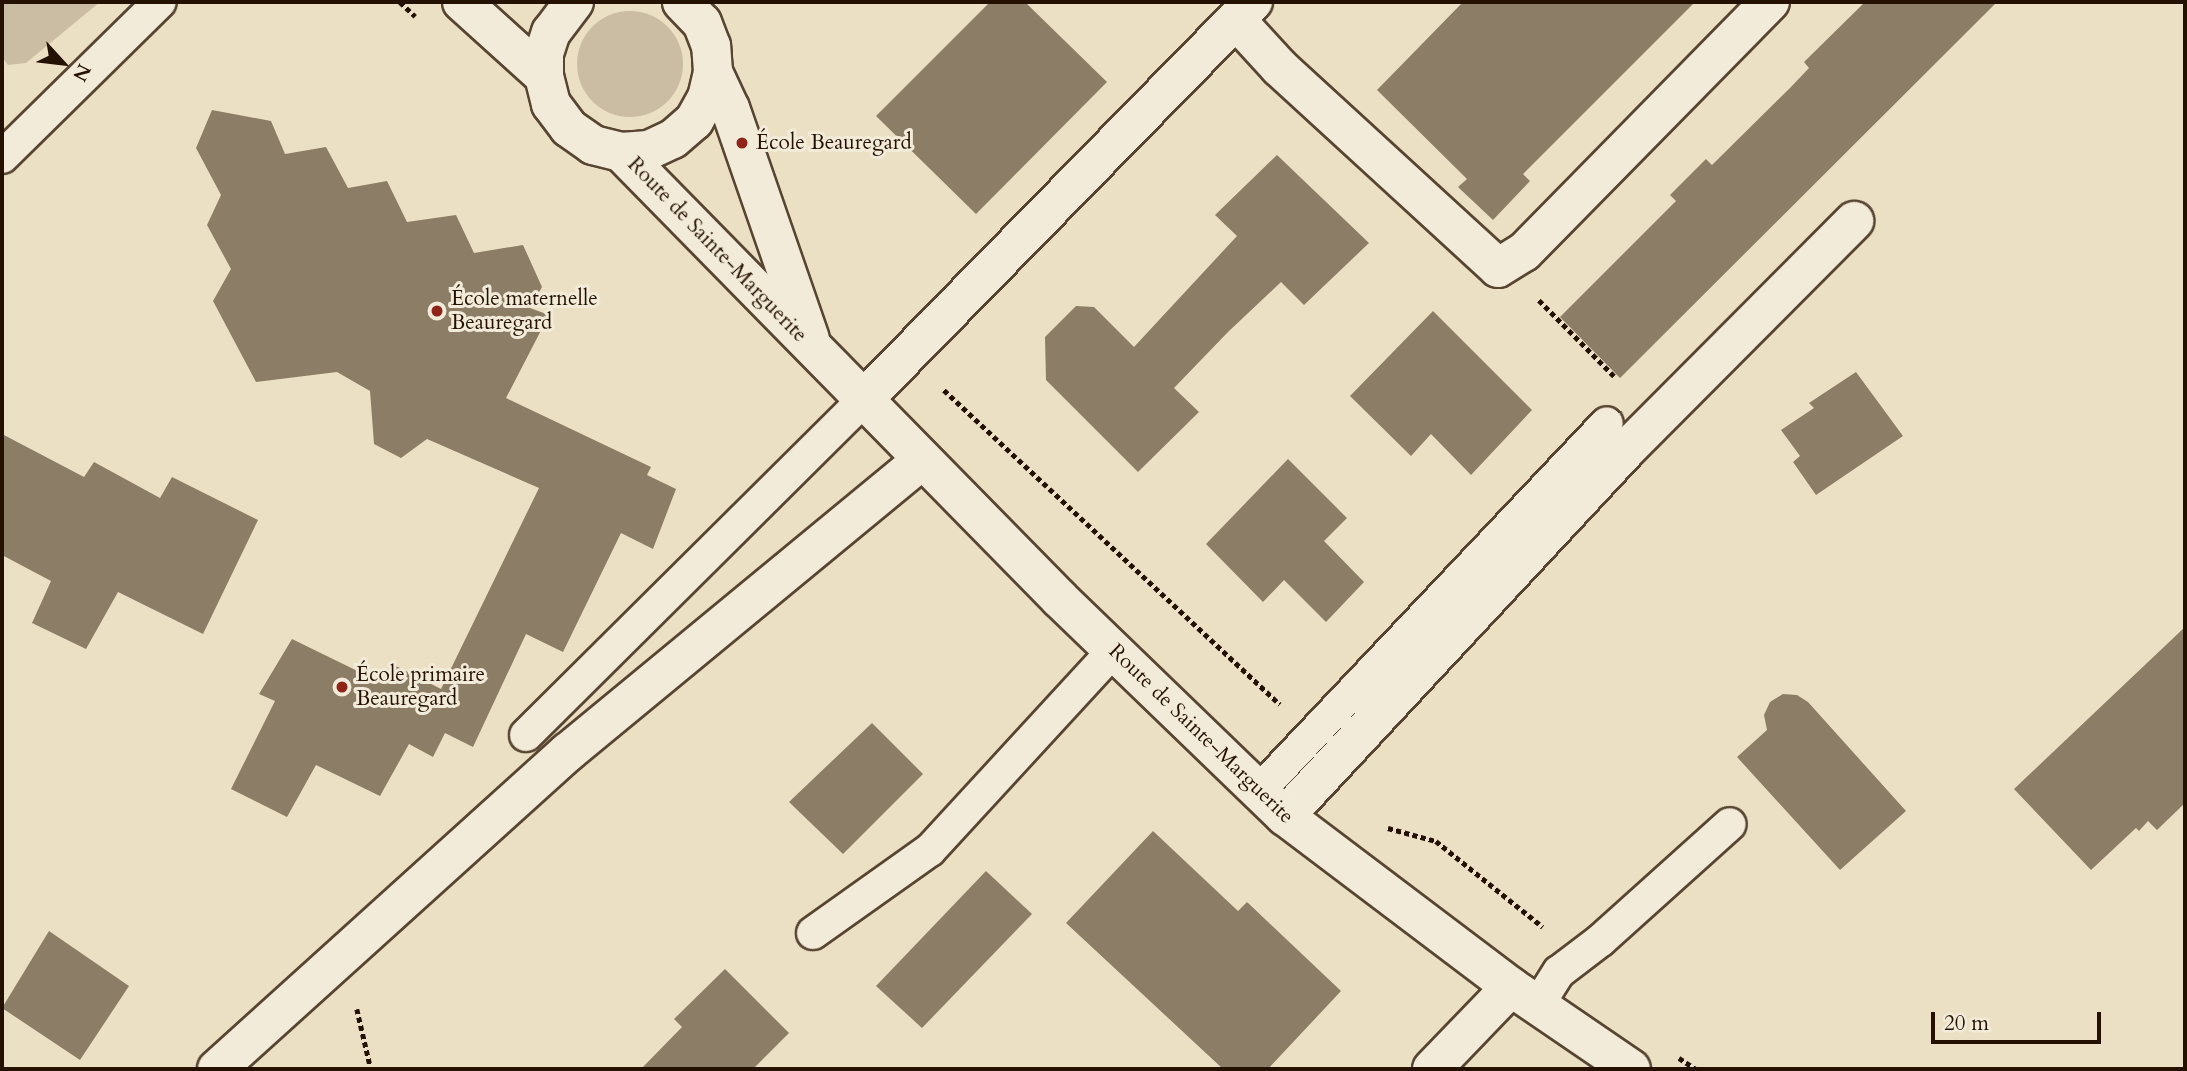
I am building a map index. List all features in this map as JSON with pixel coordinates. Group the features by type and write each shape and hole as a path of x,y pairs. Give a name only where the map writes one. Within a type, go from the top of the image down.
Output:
{"street":[{"path":"462,2 544,76"},
{"path":"574,2 551,32 544,76 551,104 569,128 593,145 621,152 649,150 674,139 694,121 707,98 713,72 711,47 702,23 682,2"},
{"path":"863,400 1245,11 1279,67 1498,268 1524,252 1770,2"},
{"name":"Route de Sainte-Marguerite","path":"713,72 730,107 813,349"},
{"name":"Route de Sainte-Marguerite","path":"621,152 922,460 1113,651 1272,803 1524,996 1631,1069"},
{"path":"1272,803 1854,221"},
{"path":"217,1069 568,752 922,460"},
{"path":"1432,1069 1524,996"}],"lane":[{"path":"2,157 160,2"},
{"path":"526,735 863,400"},
{"path":"1272,803 1304,741 1608,423"},
{"path":"814,933 930,850 1113,651"},
{"path":"1524,996 1601,940 1730,824"}],"path":[{"path":"1524,252 1544,270 1527,289 1632,395 1608,423"},
{"path":"908,355 1286,709 1304,741"},
{"path":"1381,823 1391,830"}],"shaded area":[{"path":"2,2 100,2 26,63 8,65 2,57"},
{"path":"630,11 650,15 668,26 679,44 683,64 679,84 668,102 650,113 630,117 610,113 592,102 581,84 577,64 581,44 592,26 610,15"}],"building":[{"path":"990,2 1025,2 1107,82 976,214 876,116"},
{"path":"1463,2 1695,2 1523,174 1530,181 1493,220 1458,187 1467,179 1377,90"},
{"path":"1865,2 1997,2 1620,378 1560,317 1676,201 1670,195 1706,159 1712,165 1790,88 1809,68 1804,62"},
{"path":"212,110 271,121 285,154 326,147 348,188 387,181 407,222 456,215 474,253 523,245 542,287 530,308 549,315 506,398 651,467 647,475 676,489 653,549 621,533 563,652 526,634 473,747 445,733 433,757 409,744 380,796 316,765 287,817 231,789 275,701 259,694 292,639 380,682 392,664 441,689 539,488 427,439 401,458 374,444 370,391 337,372 256,382 213,301 231,269 207,225 221,195 196,148"},
{"path":"1277,155 1369,243 1304,305 1281,282 1228,332 1174,388 1199,412 1138,472 1046,380 1045,337 1076,306 1094,307 1134,347 1237,236 1215,215"},
{"path":"1433,311 1532,410 1471,475 1431,434 1411,456 1350,396"},
{"path":"1856,372 1903,436 1816,495 1793,462 1800,456 1781,430 1814,408 1809,403"},
{"path":"2,434 84,477 94,462 160,498 172,477 258,520 203,634 118,592 86,649 32,623 51,581 2,555"},
{"path":"1288,459 1347,518 1324,541 1364,582 1326,622 1284,580 1263,602 1206,544"},
{"path":"2185,627 2185,803 2157,830 2148,821 2139,831 2136,828 2091,870 2014,789"},
{"path":"1783,694 1797,695 1808,702 1906,811 1840,870 1737,757 1767,730 1764,715 1770,702"},
{"path":"872,723 923,774 843,854 789,802"},
{"path":"1153,831 1238,911 1247,902 1341,991 1268,1069 1223,1069 1066,923"},
{"path":"986,871 1032,914 922,1028 876,986"},
{"path":"49,931 129,986 80,1060 2,1008"},
{"path":"725,969 789,1033 753,1069 641,1069 682,1027 674,1019"}],"place":[{"name":"École Beauregard","path":"742,143"},
{"name":"École maternelle Beauregard","path":"437,311"},
{"name":"École primaire Beauregard","path":"342,687"}]}
